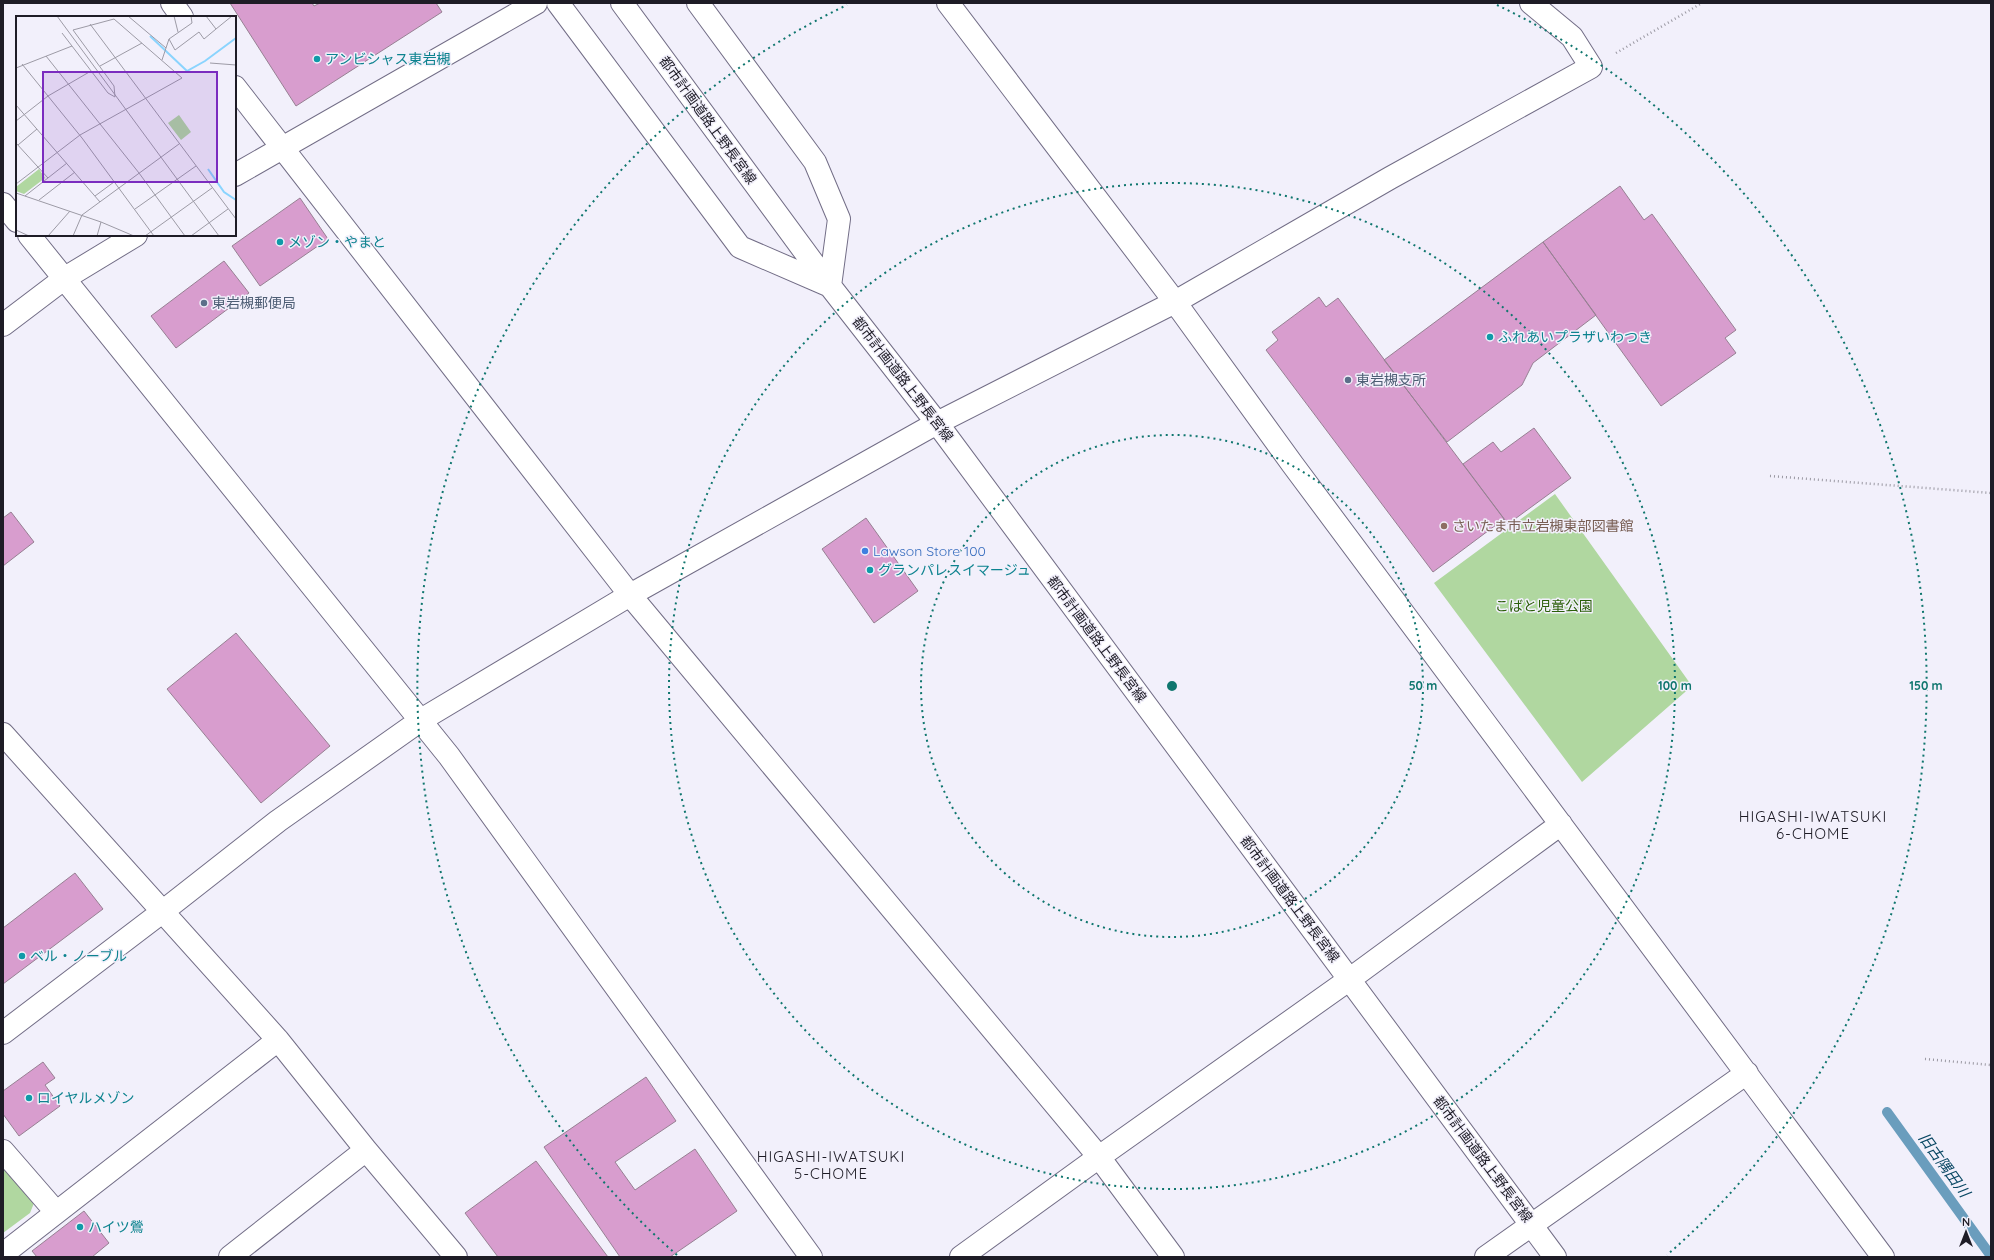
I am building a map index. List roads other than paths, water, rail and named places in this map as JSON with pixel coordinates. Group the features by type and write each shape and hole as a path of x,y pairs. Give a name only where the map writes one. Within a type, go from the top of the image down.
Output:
{"street":[{"path":"172,3 181,16"},
{"path":"236,174 536,3"},
{"path":"558,3 740,247 830,286 839,219 815,162 698,3"},
{"name":"都市計画道路上野長宮線","path":"622,3 830,286 937,423 1555,1257"},
{"path":"948,3 1175,302 1298,471 1883,1257"},
{"path":"3,1033 162,912 278,821 421,720 630,595 937,423 1175,302 1390,178 1591,67 1572,37 1532,3"},
{"path":"236,89 280,148 630,595 1099,1157 1173,1257"},
{"path":"3,204 16,220"},
{"path":"30,236 449,756 810,1257"},
{"path":"3,325 65,278 134,236"},
{"path":"3,734 278,1040 366,1150 456,1257"},
{"path":"961,1257 1099,1157 1350,980 1561,824"},
{"path":"3,1254 278,1040"},
{"path":"1486,1257 1747,1073"},
{"path":"230,1257 366,1150"},
{"path":"3,1152 56,1212"}],"waterway":[{"name":"旧古隅田川","path":"1887,1112 1991,1256"}],"place":[{"name":"アンビシャス東岩槻","path":"317,59"},
{"name":"メゾン・やまと","path":"280,242"},
{"name":"東岩槻郵便局","path":"204,303"},
{"name":"ふれあいプラザいわつき","path":"1490,337"},
{"name":"東岩槻支所","path":"1348,380"},
{"name":"さいたま市立岩槻東部図書館","path":"1444,526"},
{"name":"Lawson Store 100","path":"865,551"},
{"name":"グランパレスイマージュ","path":"870,570"},
{"name":"ベル・ノーブル","path":"22,956"},
{"name":"ロイヤルメゾン","path":"29,1098"},
{"name":"ハイツ鶯","path":"80,1227"}],"district":[{"name":"HIGASHI-IWATSUKI 6-CHOME","path":"1813,826"},
{"name":"HIGASHI-IWATSUKI 5-CHOME","path":"831,1166"}],"park label":[{"name":"こばと児童公園","path":"1544,606"}]}
